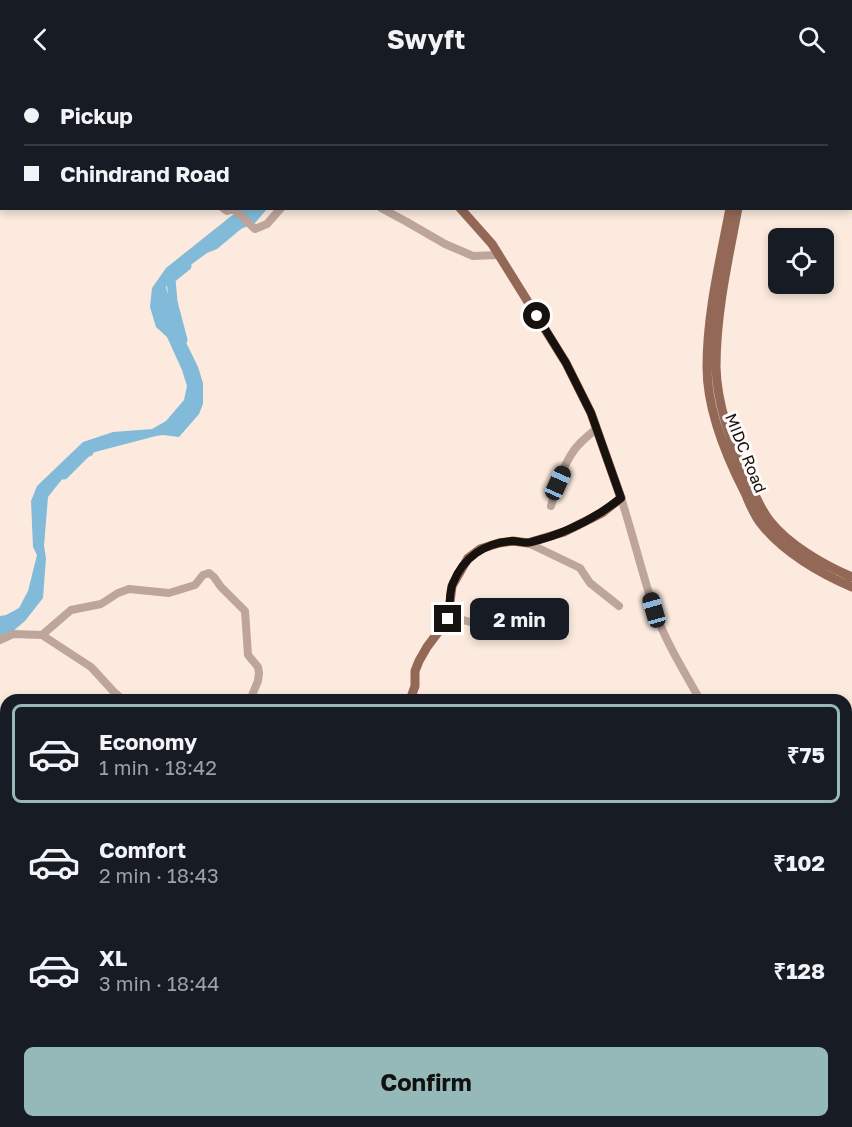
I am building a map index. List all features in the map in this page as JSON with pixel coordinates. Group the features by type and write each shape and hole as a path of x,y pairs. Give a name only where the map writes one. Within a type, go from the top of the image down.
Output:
{"main road":[{"path":"412,694 415,686 415,671 419,661 427,646 450,617 452,586 468,558 480,549 499,543 513,541 528,543 564,532 602,513 621,498 591,413 566,363 492,244 462,210"},
{"name":"MIDC Road","path":"730,210 709,328 707,370 714,415 733,470 761,525 779,543 805,562 852,587"},
{"name":"MIDC Road","path":"738,210 718,329 716,369 722,413 741,466 769,519 785,536 810,554 852,577"}],"street":[{"path":"235,210 255,229 267,224 279,210"},
{"path":"385,210 445,244 473,256 499,255"},
{"path":"551,506 569,458 581,442 596,429"},
{"path":"621,498 654,610 697,694"},
{"path":"528,543 580,567 590,583 619,606"},
{"path":"42,635 71,610 100,604 123,590 169,593 195,585 203,575 209,573 245,611 248,655 258,667 259,673 253,694"},
{"path":"450,617 485,629 509,633"},
{"path":"0,640 13,633 42,635 91,667 115,694"}],"water":[{"path":"239,210 266,210 255,223 241,229 217,249 169,278 166,288 180,330 203,383 203,404 199,414 179,437 156,436 95,452 78,460 48,497 43,598 25,621 12,632 0,636 0,616 19,608 28,591 37,555 33,547 31,501 37,486 83,442 113,432 152,429 166,421 184,400 187,386 182,370 167,337 156,327 150,307 152,288 166,268"}],"waterway":[{"path":"183,340 173,302 171,279 187,266"},
{"path":"64,475 89,452"}],"route":[{"path":"448,619 452,586 456,577 468,558 480,549 513,541 528,543 564,532 602,513 621,498 591,413 566,363 537,316"}]}
